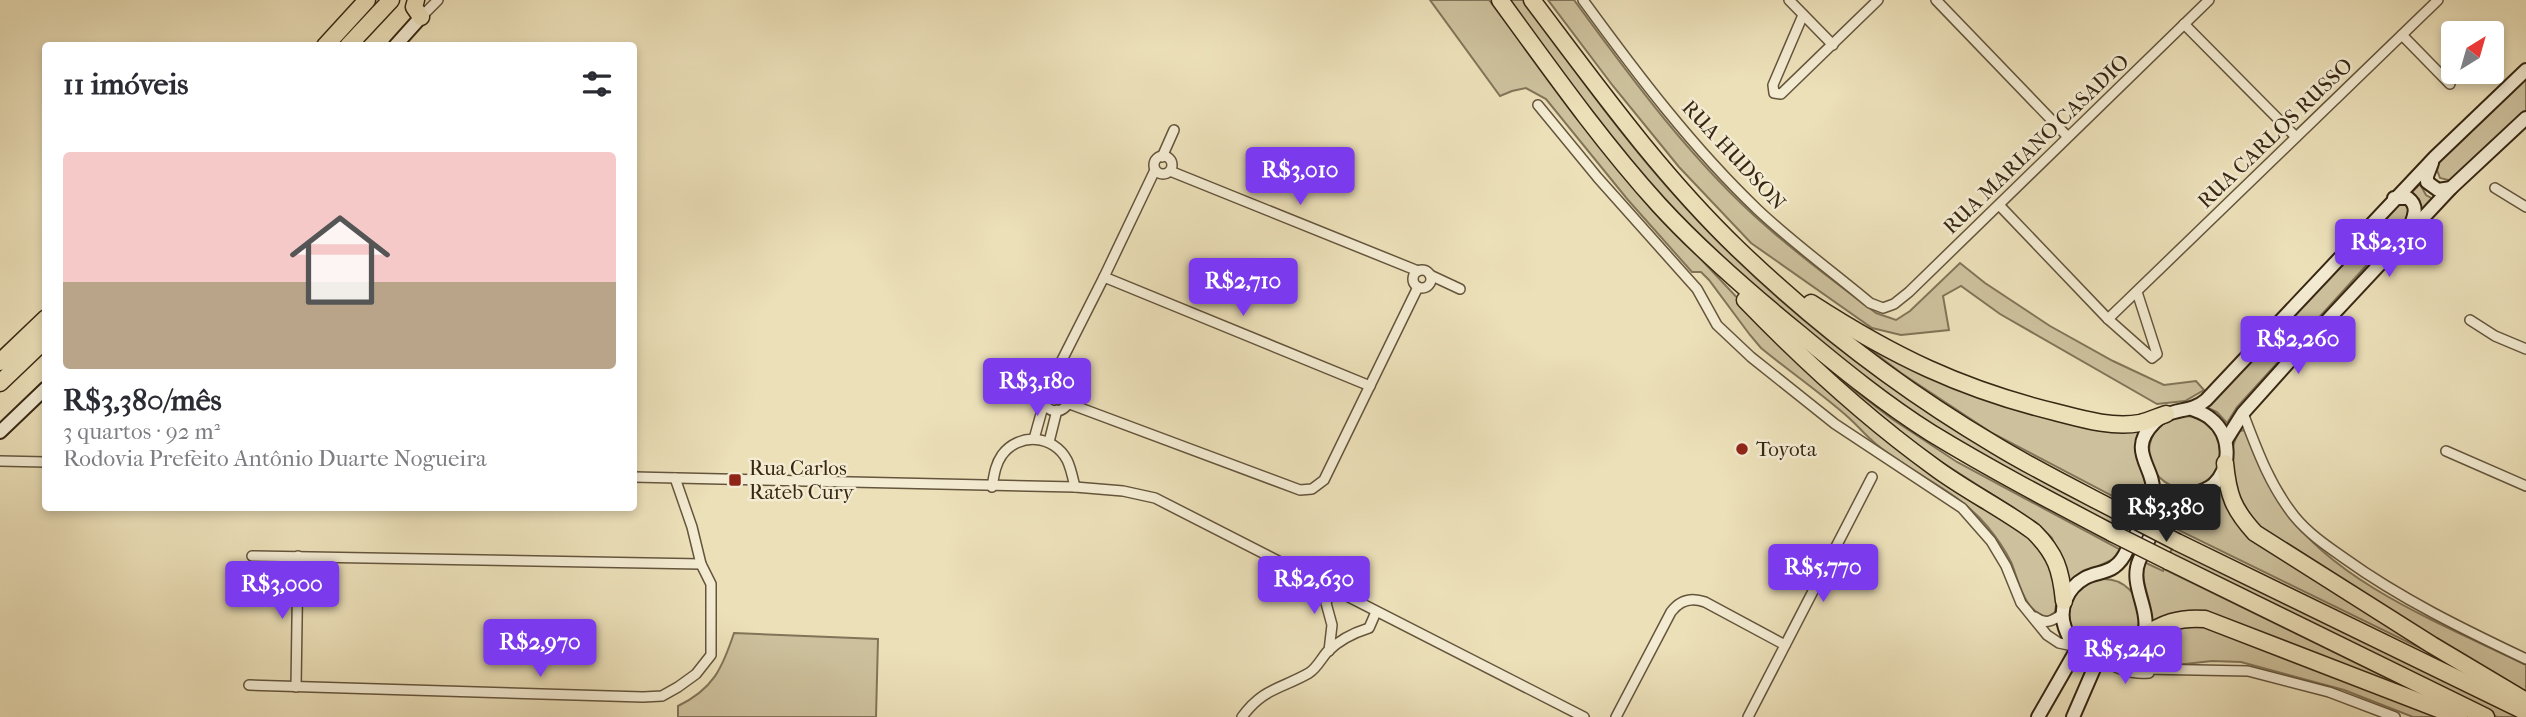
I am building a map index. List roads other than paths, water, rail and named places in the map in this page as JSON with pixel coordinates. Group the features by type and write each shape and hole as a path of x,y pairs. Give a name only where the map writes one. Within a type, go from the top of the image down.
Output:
{"highway":[{"path":"329,42 367,0"},
{"path":"352,42 391,0"},
{"path":"416,0 414,7 421,17"},
{"path":"1500,0 1578,106 1659,205 1716,271 1781,338 1862,411 1937,469 2034,531 2046,544 2059,568 2063,608"},
{"path":"1532,0 1637,139 1736,247 1798,303 1894,379 1996,446 2121,513 2526,712"},
{"path":"1659,205 1762,303 1877,394 1929,431 1987,466 2112,533 2486,717"},
{"path":"1736,247 1852,330 1923,368 1961,384 2003,399 2112,424 2142,423 2166,414"},
{"path":"0,362 42,322"},
{"path":"0,383 42,343"},
{"path":"2225,463 2230,499 2255,533 2526,701"},
{"path":"2138,641 2160,625 2176,620 2205,619 2459,717"}],"main road":[{"path":"399,42 421,17"},
{"path":"2526,70 2394,198 2211,394 2192,410 2166,414 2153,424 2141,453 2154,487 2153,496 2126,552 2114,567 2077,584 2063,608 2064,625 2075,647 2098,657 2112,656 2138,641 2146,613 2135,580 2139,560 2168,507 2176,500 2212,485 2225,463 2226,440 2243,413 2451,188 2526,117"},
{"path":"2435,157 2427,181 2438,190 2451,188"},
{"path":"2394,198 2408,198 2415,206 2406,237"},
{"path":"0,432 42,392"},
{"path":"2192,410 2214,421 2226,440"},
{"path":"2038,717 2075,647"},
{"path":"2073,717 2098,657"}],"street":[{"path":"421,17 438,0"},
{"name":"RUA HUDSON","path":"1583,0 1640,78 1693,142 1759,211 1870,303 1884,309"},
{"path":"1788,0 1833,45"},
{"path":"1803,15 1773,85 1774,93 1781,94 1878,0"},
{"path":"1936,0 2067,136"},
{"name":"RUA MARIANO CASADIO","path":"1884,309 1909,292 2209,0"},
{"name":"RUA CARLOS RUSSO","path":"2108,318 2438,0"},
{"path":"2184,24 2296,137"},
{"path":"2402,35 2441,75"},
{"path":"1538,105 1598,178 1697,289 1717,325 1751,357 1835,424 1949,499 1971,517 2000,555 2015,591 2028,612 2047,635 2059,643 2075,647"},
{"path":"1034,439 1044,403 1044,392 1053,385 1056,370 1155,170 1155,161 1162,157 1174,130"},
{"path":"1162,157 1171,162 1170,170"},
{"path":"1155,170 1163,174 1170,170"},
{"path":"1170,170 1418,271 1426,271 1460,289"},
{"path":"2495,188 2526,207"},
{"path":"1999,205 2108,318 2152,358 2157,354 2137,292"},
{"path":"1418,271 1413,278 1418,287"},
{"path":"1418,287 1427,286 1430,275"},
{"path":"1104,277 1370,386"},
{"path":"1067,403 1300,490 1312,489 1324,480 1418,287"},
{"path":"2470,320 2495,336 2526,349"},
{"path":"1053,385 1061,386 1067,391 1067,403"},
{"path":"1044,403 1049,409 1057,410"},
{"path":"1049,442 1057,410 1067,403"},
{"path":"2243,413 2262,463 2282,500 2315,537 2358,568 2428,611 2526,659"},
{"path":"992,487 996,466 1004,453 1018,444 1034,439 1049,442 1068,461 1075,487"},
{"path":"2446,451 2526,486"},
{"path":"0,461 42,462"},
{"path":"637,477 1075,487 1123,491 1155,498 1584,717"},
{"path":"1748,717 1872,477"},
{"path":"249,685 643,697 662,695 696,674 711,655 711,584 701,564 675,478"},
{"path":"252,556 701,564"},
{"path":"296,687 298,556"},
{"path":"1329,651 1332,625 1326,603 1331,589"},
{"path":"1616,717 1671,612 1683,601 1694,599 1706,602 1786,645"},
{"path":"2028,612 2041,621 2049,622 2063,608"},
{"path":"1242,717 1254,701 1311,671 1329,651 1349,635 1369,628 1376,612"},
{"path":"1332,625 1349,635"},
{"path":"2138,641 2133,655 2138,667 2161,671"},
{"path":"2098,657 2115,668 2146,674 2211,669 2248,671 2329,692 2395,717"}],"place":[{"name":"Toyota","path":"1742,449"},
{"name":"Rua Carlos Rateb Cury","path":"735,480"}]}
